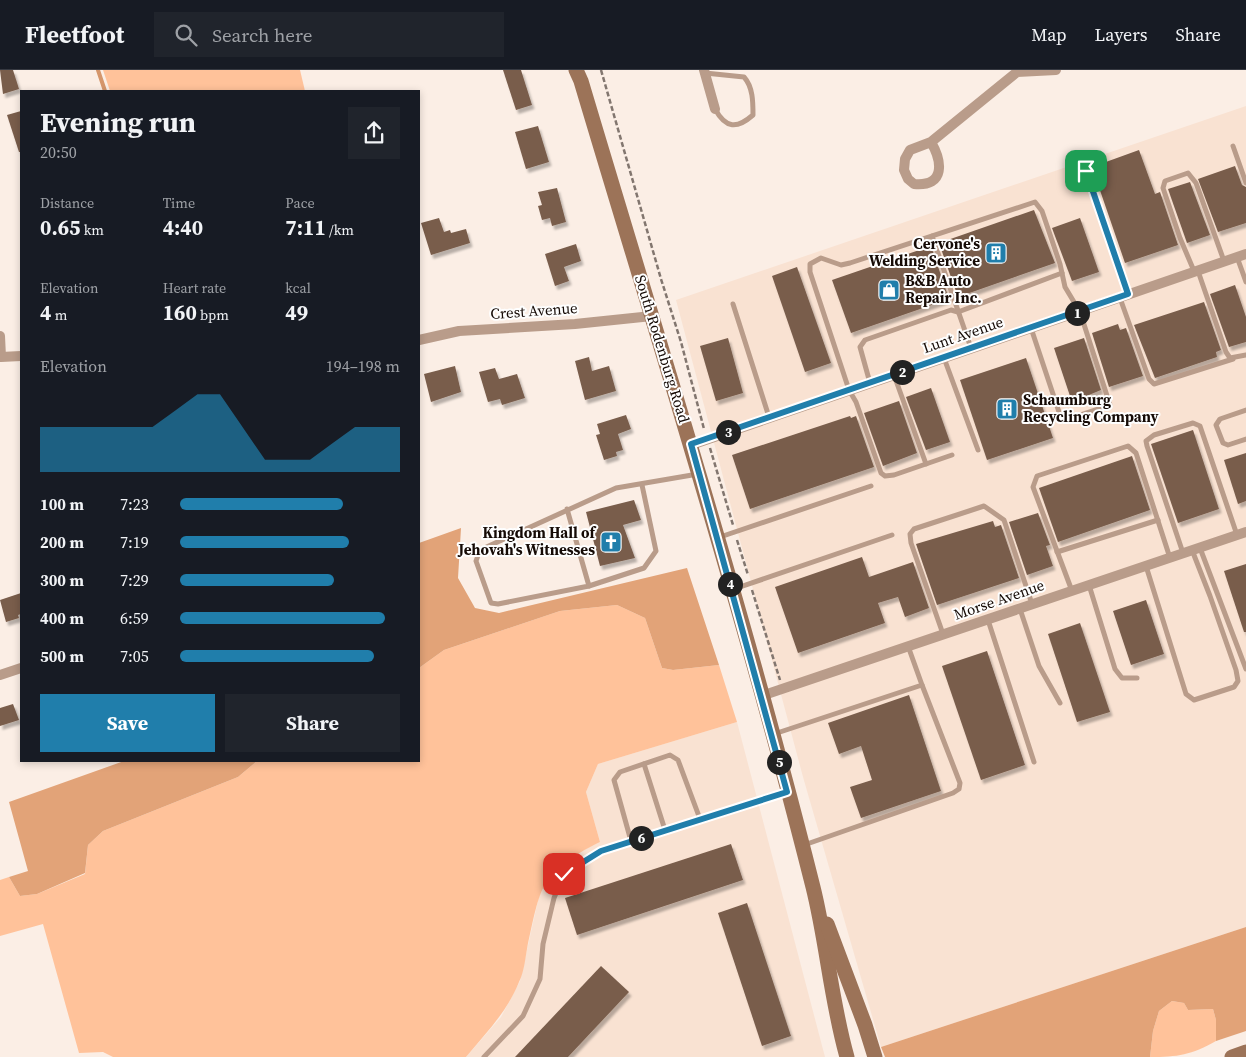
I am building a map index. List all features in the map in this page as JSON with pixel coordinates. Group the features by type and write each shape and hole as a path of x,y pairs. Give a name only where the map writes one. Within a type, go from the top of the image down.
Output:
{"street":[{"name":"South Rodenburg Road","path":"576,70 582,80 691,444 772,735 814,890 840,1033 847,1057"},
{"path":"931,142 1016,71 1056,70"},
{"path":"704,71 715,109"},
{"name":"Lunt Avenue","path":"691,444 1241,256"},
{"name":"Crest Avenue","path":"420,340 459,331 575,324 652,316"},
{"path":"0,336 1,357 20,356"},
{"name":"Morse Avenue","path":"761,696 1242,534"},
{"path":"0,675 20,668"},
{"name":"South Rodenburg Road","path":"814,890 865,1024 875,1057"},
{"path":"1232,1057 1246,1052"}],"lane":[{"path":"704,71 744,77 749,83 754,103 753,115 743,124 731,125 721,120 715,109"},
{"path":"1233,146 1246,183"},
{"path":"1086,171 1149,379 1154,384 1246,355"},
{"path":"1224,262 1196,183 1188,173 1165,182 1163,188 1180,238 1196,271 1226,352 1233,359"},
{"path":"952,455 894,475 885,476 881,473 856,402 849,390 810,272 810,264 821,258 841,265 850,263 1035,202 1042,211 1065,287 1080,312 1110,405 1062,422 1031,328"},
{"path":"932,236 971,348"},
{"path":"1241,256 1246,282"},
{"path":"870,383 860,347 865,340 877,334 951,310 958,312 1062,273"},
{"path":"733,304 769,418"},
{"path":"944,358 978,450"},
{"path":"894,375 926,464"},
{"path":"1246,410 1220,419 1216,425 1223,443 1228,445 1246,439"},
{"path":"1242,534 1200,426 1193,422 1154,435 1146,440 1192,550 1246,669"},
{"path":"1072,591 1033,487 1038,476 1128,446 1136,453 1170,558"},
{"path":"642,485 656,551 644,568 589,586 498,604 491,603 476,561 480,550 616,488 699,474"},
{"path":"717,538 871,486"},
{"path":"943,634 911,543 910,534 914,529 984,506 1000,515 1004,520 1032,604"},
{"path":"567,509 589,586"},
{"path":"1057,552 1158,520"},
{"path":"732,590 892,535"},
{"path":"1146,566 1186,694 1194,700 1234,687 1238,681 1236,670 1192,550"},
{"path":"1089,585 1115,669 1122,678 1137,678"},
{"path":"1020,608 1039,666 1060,703"},
{"path":"988,619 1034,762"},
{"path":"802,846 953,793 959,789 960,783 908,646"},
{"path":"772,735 922,685"},
{"path":"631,841 614,780 620,772 670,755 674,757 700,819"},
{"path":"644,764 665,830"},
{"path":"484,1057 523,1016 540,980 543,944 554,898 564,874 601,851 787,792"}],"path":[{"path":"601,70 681,342 707,439 783,688"}],"shaded area":[{"path":"103,70 300,70 305,90 110,90"},
{"path":"1246,106 1246,927 881,1047 803,777 676,300"},
{"path":"461,528 458,578 475,608 499,613 687,568 719,665 673,670 662,668 645,618 617,605 560,611 444,650 420,667 420,543"},
{"path":"617,605 645,618 662,668 673,670 719,665 737,722 598,764 586,792 600,842 565,863 554,872 546,883 540,895 522,974 514,993 496,1022 466,1057 113,1057 103,1052 79,1053 43,924 0,936 0,880 9,877 20,896 37,894 85,874 88,845 103,831 238,777 256,762 420,762 420,667 444,650 560,611"},
{"path":"737,722 825,1057 466,1057 501,1017 520,981 539,896 551,873 573,855 600,842 586,792 598,764"},
{"path":"121,762 256,762 238,777 103,831 88,845 85,873 37,894 20,896 9,877 28,871 9,802"},
{"path":"1246,927 1246,1031 1216,1041 1216,1020 1213,1009 1188,1010 1184,1003 1172,1001 1159,1011 1153,1031 1150,1057 885,1057 881,1047"},
{"path":"1172,1001 1184,1003 1188,1010 1213,1009 1216,1020 1216,1041 1184,1054 1150,1057 1153,1031 1159,1011"}],"building":[{"path":"0,70 13,70 19,89 3,94"},
{"path":"503,70 521,70 532,105 516,110"},
{"path":"20,111 20,152 19,152 7,115"},
{"path":"538,126 549,162 526,169 515,132"},
{"path":"1139,150 1155,194 1160,192 1178,245 1125,263 1092,167"},
{"path":"1235,166 1242,185 1246,187 1246,223 1218,232 1198,179"},
{"path":"1190,182 1210,235 1187,243 1168,189"},
{"path":"557,188 566,222 552,226 550,218 542,220 538,206 542,205 538,192"},
{"name":"Cervone's Welding Service","path":"1034,210 1055,263 958,297 939,243"},
{"path":"439,218 444,232 450,230 451,233 466,229 470,243 431,255 421,223"},
{"path":"1080,218 1099,272 1072,281 1052,228"},
{"path":"576,244 581,261 564,267 569,281 555,286 545,254"},
{"name":"B&B Auto Repair Inc.","path":"931,246 949,299 851,333 832,280"},
{"path":"797,267 831,363 805,372 772,276"},
{"path":"1235,285 1246,317 1246,342 1229,347 1210,294"},
{"path":"1204,302 1221,350 1216,352 1217,357 1155,378 1134,325"},
{"path":"1118,324 1120,330 1126,328 1143,376 1109,387 1092,333"},
{"path":"728,338 743,393 716,401 700,346"},
{"path":"1084,338 1101,390 1072,402 1054,348"},
{"path":"589,357 592,371 609,366 616,391 585,400 575,361"},
{"name":"Schaumburg Recycling Company","path":"1026,358 1053,438 987,460 960,380"},
{"path":"455,366 461,392 431,402 424,374"},
{"path":"495,368 499,379 517,374 525,398 502,405 500,399 488,402 479,372"},
{"path":"931,388 950,442 926,450 906,397"},
{"path":"899,401 917,453 883,466 864,413"},
{"path":"626,415 631,429 618,434 623,450 616,452 617,456 604,460 596,435 600,434 597,424"},
{"path":"850,416 851,418 856,416 874,467 750,509 732,455"},
{"path":"1193,430 1219,509 1178,523 1151,444"},
{"path":"1246,453 1246,501 1238,504 1224,460"},
{"path":"1132,456 1150,510 1058,542 1039,488"},
{"name":"Kingdom Hall of Jehovah's Witnesses","path":"634,500 641,520 623,525 635,558 600,566 586,512"},
{"path":"1038,513 1050,545 1046,546 1053,566 1027,575 1009,522"},
{"path":"993,521 995,527 1001,525 1019,578 937,605 916,544"},
{"path":"862,557 869,577 913,562 929,608 905,617 898,597 878,603 885,623 798,653 775,587"},
{"path":"1246,564 1246,632 1244,632 1224,571"},
{"path":"20,593 19,618 6,622 0,600"},
{"path":"1146,600 1164,654 1131,665 1113,611"},
{"path":"1080,623 1110,712 1077,722 1048,634"},
{"path":"987,651 1025,765 981,780 942,666"},
{"path":"909,695 941,791 861,818 850,787 872,780 861,746 839,754 828,723"},
{"path":"13,704 19,720 0,726 0,708"},
{"path":"731,844 743,880 577,935 565,898"},
{"path":"747,903 791,1036 762,1046 718,913"},
{"path":"601,966 629,992 568,1057 515,1057"}],"waterway":[{"path":"98,70 105,90"}],"place":[{"name":"Cervone's Welding Service","path":"996,253"},
{"name":"B&B Auto Repair Inc.","path":"889,290"},
{"name":"Schaumburg Recycling Company","path":"1007,409"},
{"name":"Kingdom Hall of Jehovah's Witnesses","path":"611,542"}],"route":[{"path":"564,874 601,851 787,792 691,444 1128,294 1086,171"}]}
